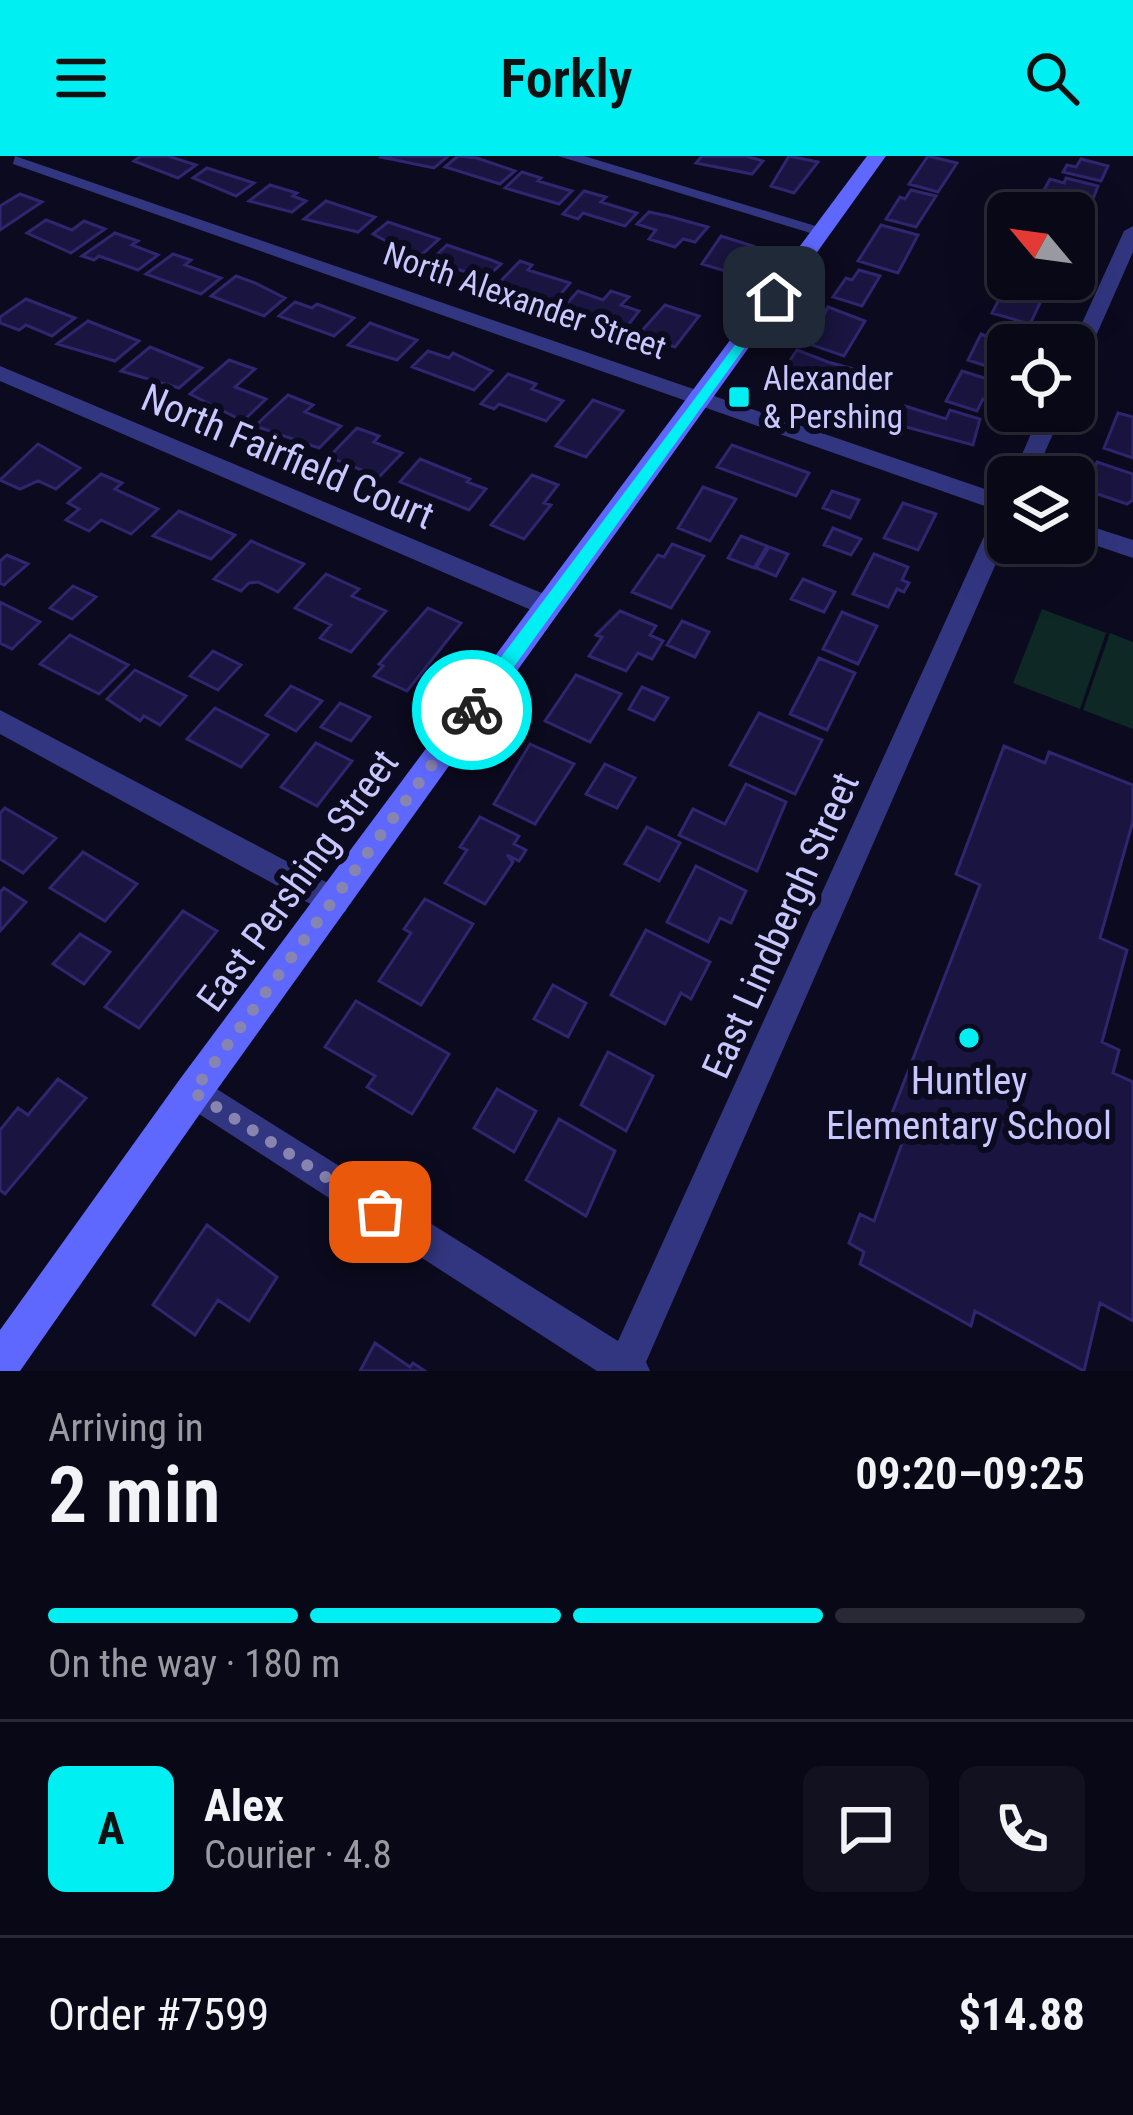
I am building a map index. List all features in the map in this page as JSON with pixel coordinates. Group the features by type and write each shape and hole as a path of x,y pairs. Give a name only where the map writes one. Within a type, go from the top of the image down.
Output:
{"street":[{"path":"566,156 824,231"},
{"name":"East Pershing Street","path":"4,1349 877,156"},
{"path":"0,172 22,158"},
{"name":"North Alexander Street","path":"22,158 987,500"},
{"path":"1091,324 1133,231"},
{"name":"North Fairfield Court","path":"0,374 547,606"},
{"path":"1095,536 1133,549"},
{"name":"East Lindbergh Street","path":"626,1370 987,555"},
{"path":"0,721 335,902"},
{"path":"193,1092 626,1370"}],"green space":[{"path":"1042,609 1106,633 1080,709 1013,683"},
{"path":"1110,633 1133,642 1133,729 1083,710"}],"building":[{"path":"141,156 168,156 196,165 178,178 134,161"},
{"path":"382,156 448,156 434,168 381,157"},
{"path":"458,156 515,171 500,184 445,167"},
{"path":"702,156 763,161 752,174 696,163"},
{"path":"789,156 818,162 794,193 771,186"},
{"path":"928,156 957,163 938,192 909,184"},
{"path":"1081,159 1108,166 1101,181 1063,172"},
{"path":"207,168 254,183 236,196 193,178"},
{"path":"522,172 572,191 559,204 505,188"},
{"path":"1066,178 1098,186 1095,194 1044,190 1050,179 1064,183"},
{"path":"270,185 297,193 293,196 306,201 292,212 249,201"},
{"path":"911,190 936,196 916,227 886,219 900,197 905,199"},
{"path":"584,191 606,197 601,202 637,213 625,226 583,213 578,219 563,214"},
{"path":"20,194 42,202 0,230 0,206"},
{"path":"326,201 375,217 358,232 304,219"},
{"path":"649,212 708,227 695,242 683,239 675,247 649,239 656,230 637,224"},
{"path":"46,220 72,230 84,221 105,229 71,253 27,233"},
{"path":"388,222 439,239 418,258 373,234"},
{"path":"881,225 918,235 898,273 858,261"},
{"path":"115,233 158,255 138,270 99,256 94,260 82,256"},
{"path":"721,236 753,246 732,273 702,264"},
{"path":"447,245 501,264 486,278 430,261"},
{"path":"173,254 191,260 185,265 221,278 201,294 146,274"},
{"path":"520,261 532,265 528,270 570,283 555,301 496,286"},
{"path":"859,270 880,276 862,306 833,297 846,278 852,280"},
{"path":"236,276 285,298 264,316 211,296"},
{"path":"578,291 603,300 611,291 629,297 621,305 639,311 625,329 602,324 564,307"},
{"path":"26,299 75,318 52,336 26,325 19,330 0,323 0,317"},
{"path":"999,300 1042,300 1030,324 992,313"},
{"path":"295,302 312,308 317,304 354,318 334,336 279,316"},
{"path":"665,305 699,316 675,347 638,335"},
{"path":"828,307 865,321 844,356 809,344"},
{"path":"88,321 139,341 115,361 57,344"},
{"path":"370,323 417,340 397,360 348,345"},
{"path":"981,334 987,336 987,366 968,360"},
{"path":"150,347 202,368 179,388 121,371"},
{"path":"797,350 864,372 854,388 827,379 833,371 824,368 809,392 776,381"},
{"path":"428,351 449,358 453,353 492,371 474,390 412,367"},
{"path":"229,360 255,369 235,387 266,399 243,421 190,394"},
{"path":"962,371 987,379 987,400 977,411 946,401"},
{"path":"508,374 563,401 546,421 499,404 494,409 481,404"},
{"path":"288,395 313,405 305,412 341,426 319,448 255,426"},
{"path":"593,400 623,411 586,457 556,446"},
{"path":"905,406 946,419 950,410 980,419 973,445 895,424"},
{"path":"1118,413 1133,417 1133,458 1104,448"},
{"path":"357,428 379,436 374,442 402,453 379,477 329,457"},
{"path":"38,444 80,468 56,489 38,481 20,489 0,480"},
{"path":"732,445 809,473 796,496 717,467"},
{"path":"420,459 486,489 469,510 400,482"},
{"path":"1097,462 1133,474 1133,500 1127,504 1095,493"},
{"path":"101,474 122,483 115,489 158,509 131,534 101,520 89,531 66,520 79,509 68,503"},
{"path":"532,475 558,485 544,503 551,505 524,539 491,525"},
{"path":"703,487 736,499 710,541 678,528"},
{"path":"832,491 859,500 850,518 823,508"},
{"path":"903,503 936,514 918,550 884,538"},
{"path":"179,511 235,535 211,559 153,536"},
{"path":"833,528 861,539 851,555 824,545"},
{"path":"741,536 767,546 754,568 728,558"},
{"path":"251,541 304,564 278,592 258,582 241,591 214,579"},
{"path":"672,544 704,556 671,608 632,592 658,555 664,557"},
{"path":"769,547 788,554 776,576 756,568"},
{"path":"874,554 908,567 902,580 909,583 904,592 897,589 888,607 853,594"},
{"path":"7,555 28,564 4,585 0,583 0,561"},
{"path":"326,574 359,589 352,596 386,611 351,652 320,638 331,625 295,608"},
{"path":"803,579 835,592 824,612 791,599"},
{"path":"73,586 96,597 72,619 50,608"},
{"path":"0,602 40,622 12,649 0,643"},
{"path":"428,608 461,623 407,691 374,676 383,666 379,664"},
{"path":"620,611 656,626 650,635 663,641 652,659 638,653 626,671 589,656 602,637 596,635"},
{"path":"842,612 877,626 858,664 823,649"},
{"path":"682,621 709,632 695,657 667,645"},
{"path":"70,635 128,665 99,694 40,664"},
{"path":"213,651 241,665 218,690 190,676"},
{"path":"819,658 855,673 827,730 790,714"},
{"path":"135,670 186,696 160,725 144,716 140,721 107,699"},
{"path":"576,675 621,694 590,742 545,721"},
{"path":"291,686 322,701 296,731 266,715"},
{"path":"642,687 668,698 654,720 629,709"},
{"path":"340,703 370,717 351,741 321,727"},
{"path":"215,708 268,735 241,767 187,739"},
{"path":"759,713 822,740 795,794 730,765"},
{"path":"316,743 352,761 317,806 281,787"},
{"path":"530,744 574,764 535,824 494,804"},
{"path":"1004,746 1045,763 1049,752 1133,785 1133,821 1100,938 1127,950 1102,1042 1119,1050 1113,1073 1133,1082 1133,1321 1100,1303 1084,1371 975,1311 971,1326 860,1264 864,1252 849,1243 860,1214 874,1221 905,1135 887,1126 980,885 956,874"},
{"path":"605,764 635,778 617,808 586,794"},
{"path":"746,784 786,802 757,871 679,835 693,809 725,824"},
{"path":"5,808 56,838 23,873 0,859 0,813"},
{"path":"480,817 519,836 514,844 526,850 519,861 507,855 513,862 485,904 445,883 467,850 460,847"},
{"path":"647,827 680,843 659,881 625,864"},
{"path":"83,852 137,884 105,921 50,888"},
{"path":"696,866 746,891 731,923 720,918 708,942 667,922"},
{"path":"4,888 26,902 0,931 0,892"},
{"path":"425,899 473,924 421,1005 379,981 411,933 404,929"},
{"path":"183,911 217,931 139,1028 105,1007"},
{"path":"646,930 710,962 691,999 681,993 665,1024 611,995"},
{"path":"80,934 110,952 84,984 53,964"},
{"path":"553,985 586,1003 568,1037 534,1019"},
{"path":"356,1001 449,1054 412,1114 367,1087 375,1076 325,1047"},
{"path":"608,1052 653,1076 626,1131 581,1105"},
{"path":"58,1079 86,1098 5,1194 0,1190 0,1130 18,1108 28,1115"},
{"path":"497,1089 536,1111 514,1152 474,1128"},
{"path":"559,1119 615,1151 586,1216 526,1180"},
{"path":"207,1225 277,1277 249,1321 218,1300 195,1335 153,1305"},
{"path":"375,1343 410,1367 413,1363 425,1371 360,1371"}],"way so far":[{"path":"380,1212 193,1092 472,710"}],"place":[{"name":"Alexander & Pershing","path":"739,397"},
{"name":"Huntley Elementary School","path":"969,1038"}],"route":[{"path":"472,710 774,297"}]}
